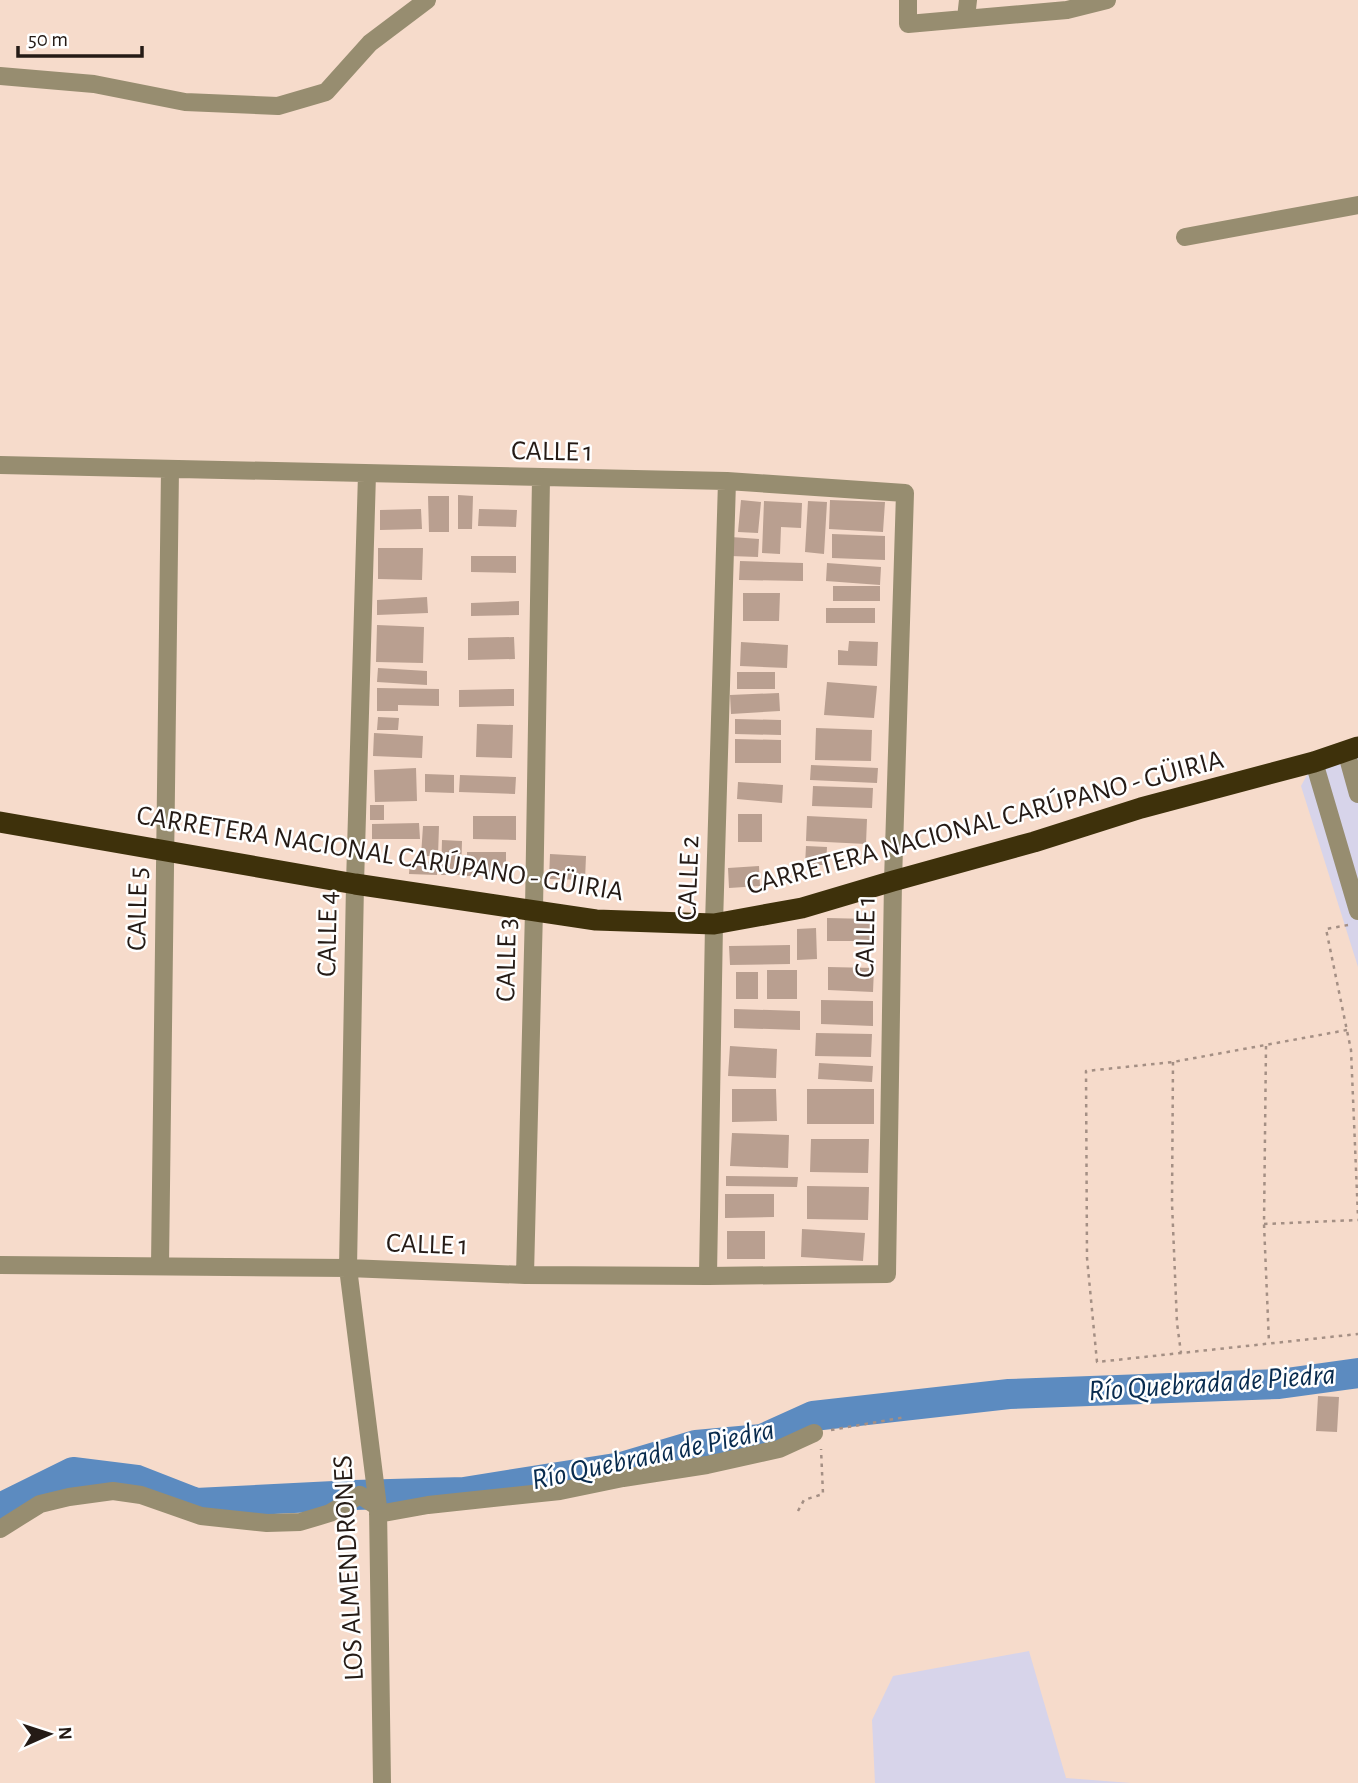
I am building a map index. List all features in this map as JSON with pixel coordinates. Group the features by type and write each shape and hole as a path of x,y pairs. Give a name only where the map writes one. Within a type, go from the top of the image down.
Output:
{"highway":[{"name":"CARRETERA NACIONAL CARÚPANO - GÜIRIA","path":"0,822 355,884 596,920 713,924 802,908 1352,749"}],"street":[{"path":"0,76 94,83 185,102 278,106 326,92 370,43 427,0"},
{"path":"908,0 908,23 1107,0"},
{"path":"966,18 968,0"},
{"path":"1185,237 1358,205"},
{"name":"CALLE 1","path":"0,465 727,481 905,493 893,881 887,1274 525,1275 348,1268 0,1265"},
{"name":"CALLE 5","path":"160,1266 170,469"},
{"name":"CALLE 4","path":"348,1268 355,884 367,474"},
{"name":"CALLE 3","path":"525,1275 541,478"},
{"name":"CALLE 2","path":"708,1276 713,924 727,481"},
{"path":"1352,749 1358,794"},
{"path":"1314,762 1358,911"},
{"name":"LOS ALMENDRONES","path":"348,1268 378,1511 382,1783"},
{"path":"0,1529 40,1504 113,1491 141,1495 201,1516 267,1523 300,1522 330,1513 360,1495 378,1511 560,1491 707,1465 779,1449 814,1433"}],"path":[{"path":"1264,1224 1358,1218 1351,1049 1326,929 1358,924"},
{"path":"1347,1030 1173,1062 1086,1071 1087,1258 1097,1362 1358,1334"},
{"path":"1266,1046 1264,1224 1269,1343"},
{"path":"1173,1062 1172,1203 1177,1323 1181,1353"},
{"path":"797,1511 804,1500 823,1494 821,1446 814,1433 906,1417"}],"shaded area":[{"path":"1358,748 1358,967 1301,786 1314,762"},
{"path":"1029,1651 1066,1778 1131,1783 875,1783 872,1720 893,1676"}],"building":[{"path":"458,495 473,496 472,529 458,529"},
{"path":"428,496 449,496 449,532 429,532"},
{"path":"741,500 761,502 758,533 738,532"},
{"path":"830,500 885,502 883,532 829,529"},
{"path":"764,501 802,503 801,528 781,527 780,554 762,553"},
{"path":"808,501 827,502 824,554 805,552"},
{"path":"421,509 422,529 380,530 380,510"},
{"path":"479,509 517,510 516,527 478,526"},
{"path":"832,534 885,536 885,560 832,558"},
{"path":"731,537 759,539 758,557 730,556"},
{"path":"378,548 423,548 422,580 378,579"},
{"path":"471,556 516,556 516,573 471,572"},
{"path":"740,561 803,563 803,581 739,580"},
{"path":"827,563 881,567 880,585 826,581"},
{"path":"833,586 880,586 880,601 833,601"},
{"path":"743,593 780,593 779,621 743,621"},
{"path":"427,597 428,613 377,615 377,600"},
{"path":"519,601 519,615 471,616 471,603"},
{"path":"826,608 875,608 875,623 826,623"},
{"path":"377,625 424,627 423,663 376,662"},
{"path":"514,637 515,659 468,660 468,638"},
{"path":"849,641 878,642 877,666 838,665 838,650 848,651"},
{"path":"741,642 788,645 787,668 740,666"},
{"path":"378,668 427,671 427,685 377,682"},
{"path":"737,672 775,672 775,689 737,689"},
{"path":"827,682 877,686 874,718 824,715"},
{"path":"377,688 439,689 439,706 398,705 398,711 377,711"},
{"path":"514,689 514,706 459,707 459,690"},
{"path":"779,693 780,711 731,714 730,695"},
{"path":"378,717 399,718 398,730 377,730"},
{"path":"735,719 781,720 781,735 735,734"},
{"path":"477,724 513,725 512,758 476,757"},
{"path":"816,728 872,730 871,761 815,760"},
{"path":"374,733 423,736 422,758 373,756"},
{"path":"735,739 781,740 781,763 735,763"},
{"path":"811,765 878,768 877,783 810,780"},
{"path":"416,768 417,801 375,802 374,770"},
{"path":"425,774 454,775 454,793 425,792"},
{"path":"460,775 516,777 515,794 459,792"},
{"path":"738,782 783,785 782,803 737,799"},
{"path":"813,786 873,788 872,808 812,806"},
{"path":"370,805 384,805 384,820 370,820"},
{"path":"738,814 762,814 762,842 738,842"},
{"path":"473,816 516,816 516,840 473,839"},
{"path":"807,816 867,819 866,844 806,841"},
{"path":"419,823 420,839 372,839 372,824"},
{"path":"423,826 439,826 438,856 421,856"},
{"path":"442,840 462,841 461,875 441,875"},
{"path":"806,846 827,847 826,865 805,865"},
{"path":"467,852 506,852 506,875 467,876"},
{"path":"550,854 586,856 585,880 549,879"},
{"path":"410,861 437,862 437,875 409,874"},
{"path":"759,866 760,886 729,888 728,868"},
{"path":"827,918 871,919 871,941 827,941"},
{"path":"816,928 817,959 797,960 797,929"},
{"path":"790,945 790,964 730,965 729,946"},
{"path":"828,967 874,968 873,992 828,990"},
{"path":"767,970 797,970 797,999 767,999"},
{"path":"736,972 758,972 758,999 736,999"},
{"path":"821,1000 873,1001 873,1026 821,1024"},
{"path":"734,1009 800,1011 800,1030 734,1028"},
{"path":"816,1033 872,1034 871,1057 815,1056"},
{"path":"730,1046 777,1049 776,1078 728,1076"},
{"path":"819,1063 873,1066 872,1082 818,1079"},
{"path":"732,1089 776,1089 777,1121 732,1122"},
{"path":"807,1089 874,1089 874,1124 807,1124"},
{"path":"732,1133 789,1135 788,1168 730,1166"},
{"path":"811,1139 869,1139 868,1173 810,1172"},
{"path":"726,1176 798,1177 797,1187 726,1186"},
{"path":"807,1186 869,1187 868,1220 807,1219"},
{"path":"725,1194 774,1194 774,1217 725,1218"},
{"path":"802,1229 865,1233 863,1261 801,1257"},
{"path":"727,1231 765,1231 765,1259 727,1259"},
{"path":"1318,1396 1339,1397 1337,1432 1316,1431"}],"waterway":[{"name":"Río Quebrada de Piedra","path":"0,1508 73,1472 137,1480 196,1503 464,1492 622,1467 696,1445 762,1439 813,1416 1009,1394 1279,1384 1358,1373"}]}
